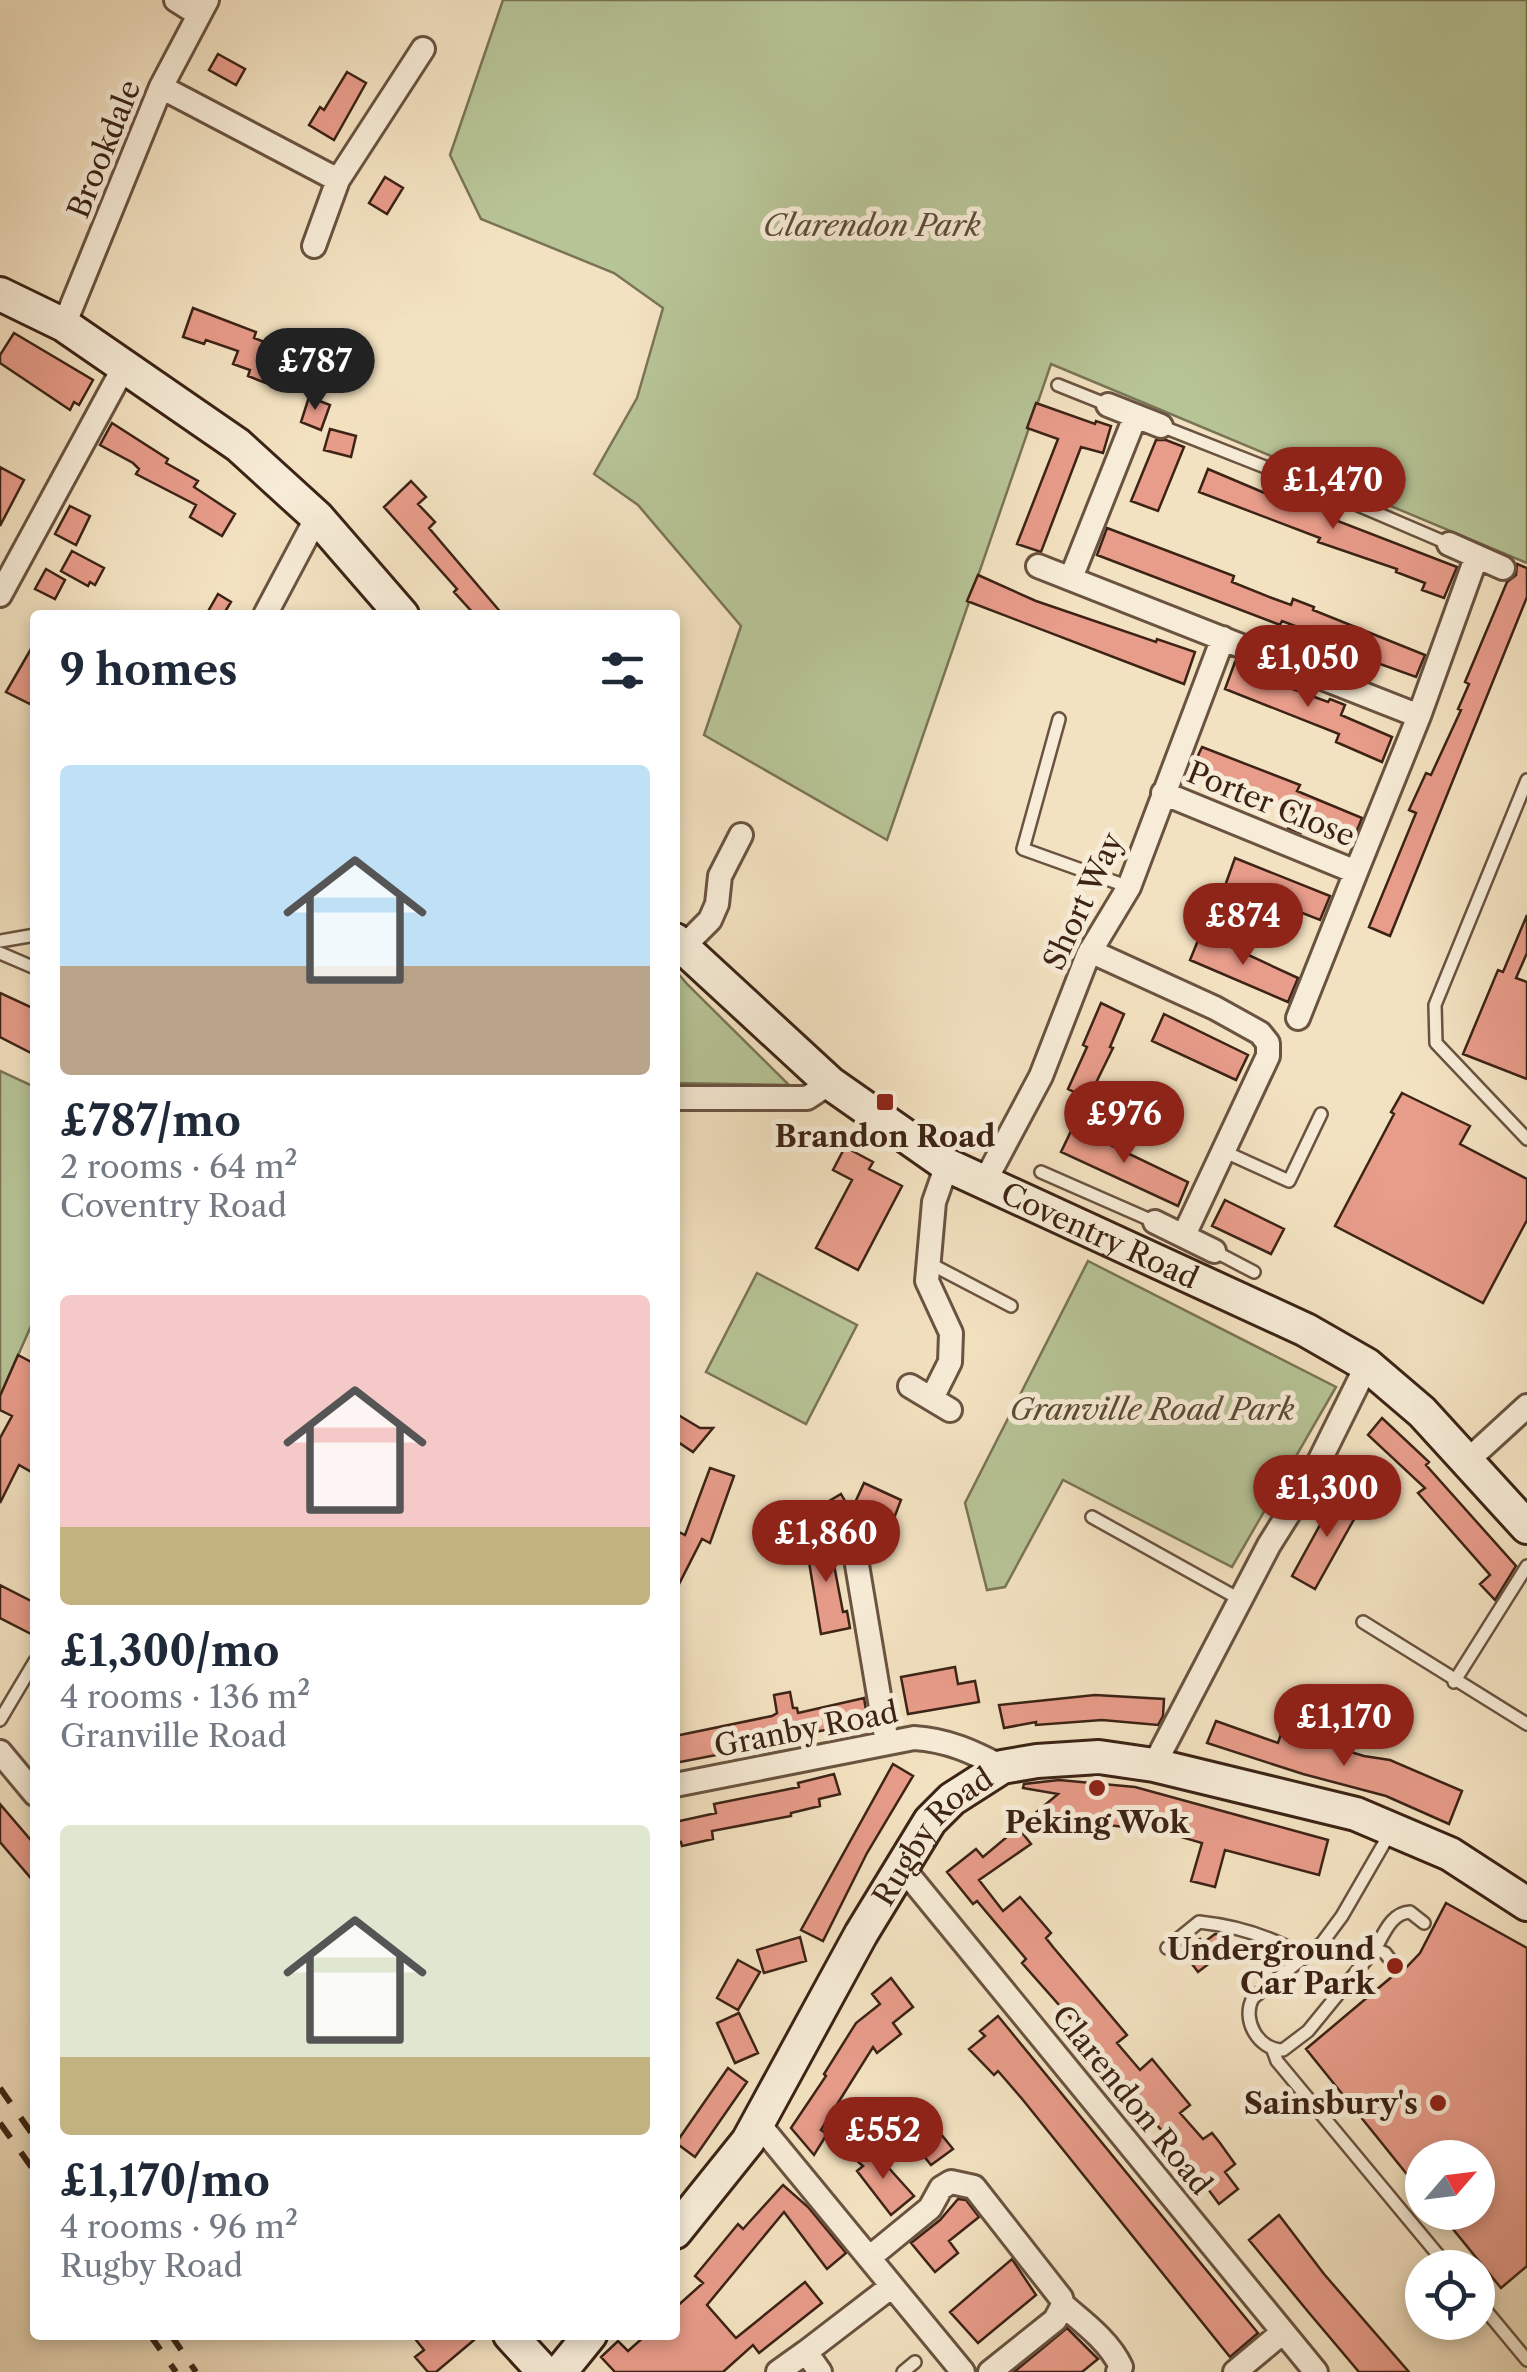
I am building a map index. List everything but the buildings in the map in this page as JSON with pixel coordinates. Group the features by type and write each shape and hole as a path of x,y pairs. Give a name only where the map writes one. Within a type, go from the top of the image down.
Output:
{"main road":[{"path":"0,294 64,325 238,444 317,517 398,610"},
{"name":"Coventry Road","path":"680,946 830,1083 947,1165 1259,1308 1367,1365 1422,1412 1527,1527"},
{"name":"Rugby Road","path":"680,2226 732,2163 758,2124 900,1866 930,1821 952,1799 1002,1767 1099,1757 1154,1766 1356,1814 1450,1854 1527,1904"},
{"path":"515,2340 544,2372"},
{"path":"560,2372 586,2340"}],"street":[{"path":"176,0 202,7"},
{"name":"Brookdale","path":"64,325 161,86 202,7"},
{"path":"314,246 338,180 423,49"},
{"path":"161,86 338,180"},
{"path":"0,595 124,367"},
{"path":"1108,405 1160,426"},
{"path":"1071,578 1135,417"},
{"path":"268,610 317,517"},
{"path":"1449,544 1503,568"},
{"name":"Porter Close","path":"1298,1018 1420,716 1476,558"},
{"path":"1038,566 1420,716"},
{"name":"Short Way","path":"984,1184 1041,1076 1090,951 1128,887 1223,638"},
{"name":"Porter Close","path":"1163,793 1356,872"},
{"path":"680,942 710,920 717,904 720,876 741,835"},
{"path":"1090,951 1216,1008 1260,1033 1268,1043 1268,1056 1184,1235"},
{"path":"680,1098 807,1098 830,1083"},
{"path":"910,1386 941,1404 950,1362 951,1333 927,1281 934,1202 947,1165"},
{"path":"1156,1222 1214,1250"},
{"path":"1154,1766 1367,1365"},
{"path":"1467,1461 1527,1406"},
{"path":"852,1536 887,1743"},
{"name":"Granby Road","path":"680,1783 914,1738 938,1739 963,1747 1002,1767"},
{"path":"0,1752 30,1788"},
{"name":"Clarendon Road","path":"900,1866 1316,2372"},
{"path":"758,2124 964,2372"},
{"path":"869,2258 930,2208 941,2188 951,2182 964,2182 974,2187 1063,2305 1118,2359 1118,2372"},
{"path":"778,2372 892,2286"},
{"path":"999,2369 1055,2320 1063,2305"},
{"path":"1235,2372 1283,2332"},
{"path":"806,2352 820,2372"}],"lane":[{"path":"1058,385 1108,405"},
{"path":"1160,426 1449,544"},
{"path":"1059,718 1023,848 1128,887"},
{"path":"1527,780 1435,1005 1436,1043 1527,1140"},
{"path":"0,941 30,936"},
{"path":"0,953 30,966"},
{"path":"1223,1151 1289,1181 1320,1114"},
{"path":"1041,1172 1156,1222"},
{"path":"1214,1250 1254,1272"},
{"path":"929,1263 1011,1306"},
{"path":"1092,1517 1242,1600"},
{"path":"1454,1682 1527,1566"},
{"path":"1363,1622 1527,1724"},
{"path":"0,1720 30,1669"},
{"path":"1392,1829 1342,1916 1305,1957 1248,2006 1254,2033 1273,2050 1277,2061 1435,2250"},
{"path":"1273,2050 1295,2044 1375,1949 1394,1918 1410,1912 1424,1923"},
{"path":"1168,1948 1199,1922 1227,1925 1284,1944 1305,1957"},
{"path":"1375,1949 1385,1953 1396,1966"},
{"path":"1495,2321 1527,2360"},
{"path":"903,2372 915,2362"}],"green space":[{"name":"Clarendon Park","path":"503,0 1527,0 1527,563 1051,364 887,840 704,735 741,626 638,505 594,474 637,398 663,308 614,273 481,219 450,155"},
{"path":"680,976 688,985 789,1085 680,1083"},
{"path":"0,1071 30,1085 30,1328 0,1396"},
{"name":"Granville Road Park","path":"1088,1261 1336,1387 1232,1567 1063,1480 1005,1587 987,1590 965,1503"},
{"path":"757,1273 857,1325 806,1424 706,1372"}],"railway":[{"path":"0,2088 30,2131"},
{"path":"0,2123 30,2165"},
{"path":"154,2340 176,2372"},
{"path":"174,2340 196,2372"}],"place":[{"name":"Brandon Road","path":"885,1102"},
{"name":"Peking Wok","path":"1097,1788"},
{"name":"Underground Car Park","path":"1395,1966"},
{"name":"Sainsbury's","path":"1438,2103"}]}
